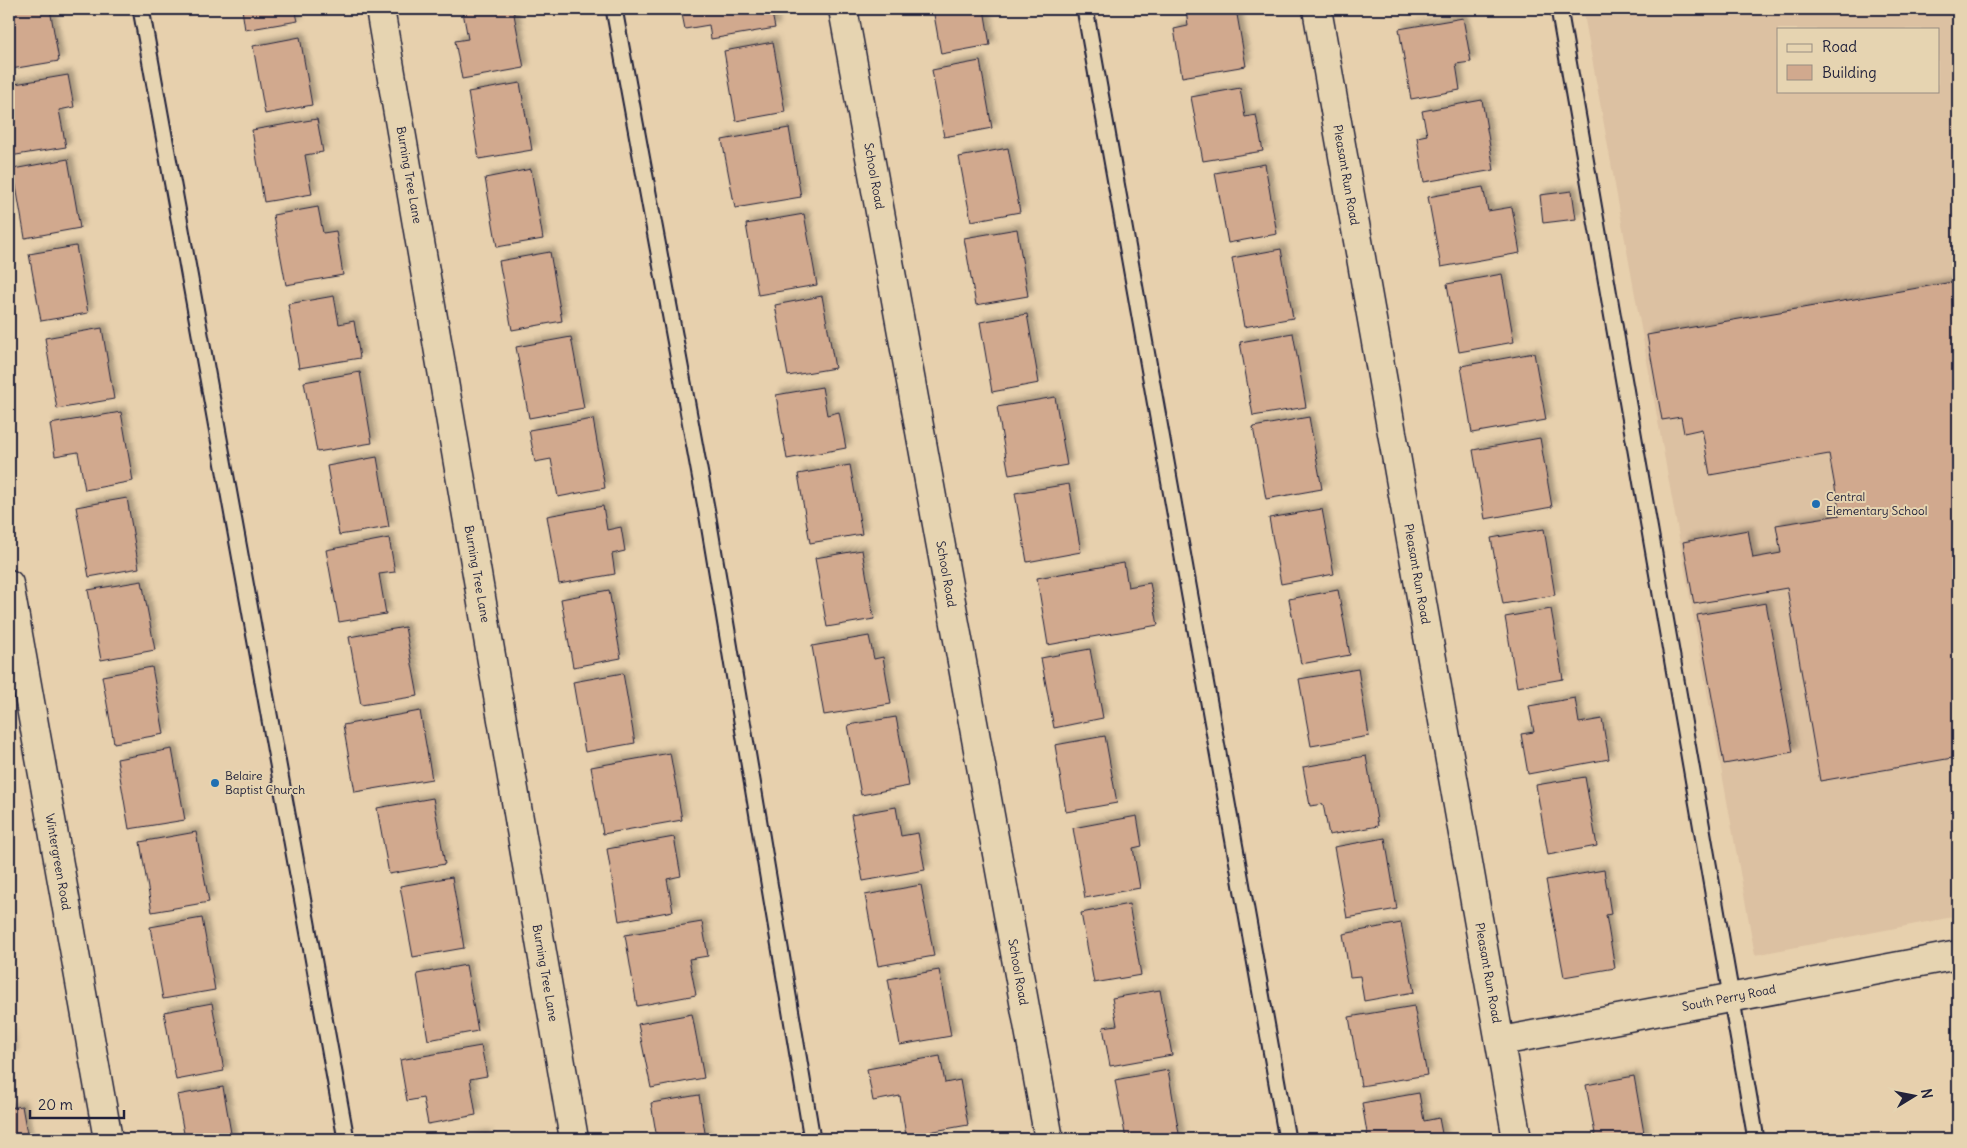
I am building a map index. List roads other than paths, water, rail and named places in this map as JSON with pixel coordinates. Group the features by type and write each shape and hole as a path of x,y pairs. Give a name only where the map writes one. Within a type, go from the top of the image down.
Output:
{"street":[{"name":"Burning Tree Lane","path":"380,9 574,1139"},
{"name":"School Road","path":"844,9 1048,1139"},
{"name":"Pleasant Run Road","path":"1317,9 1517,1139"},
{"name":"Wintergreen Road","path":"9,584 108,1139"},
{"name":"South Perry Road","path":"1501,1041 1958,956"}],"lane":[{"path":"141,9 346,1139"},
{"path":"614,9 710,528 812,1139"},
{"path":"1085,9 1287,1139"},
{"path":"1559,9 1733,998 1756,1139"}],"place":[{"name":"Central Elementary School","path":"1816,504"},
{"name":"Belaire Baptist Church","path":"215,783"}]}
